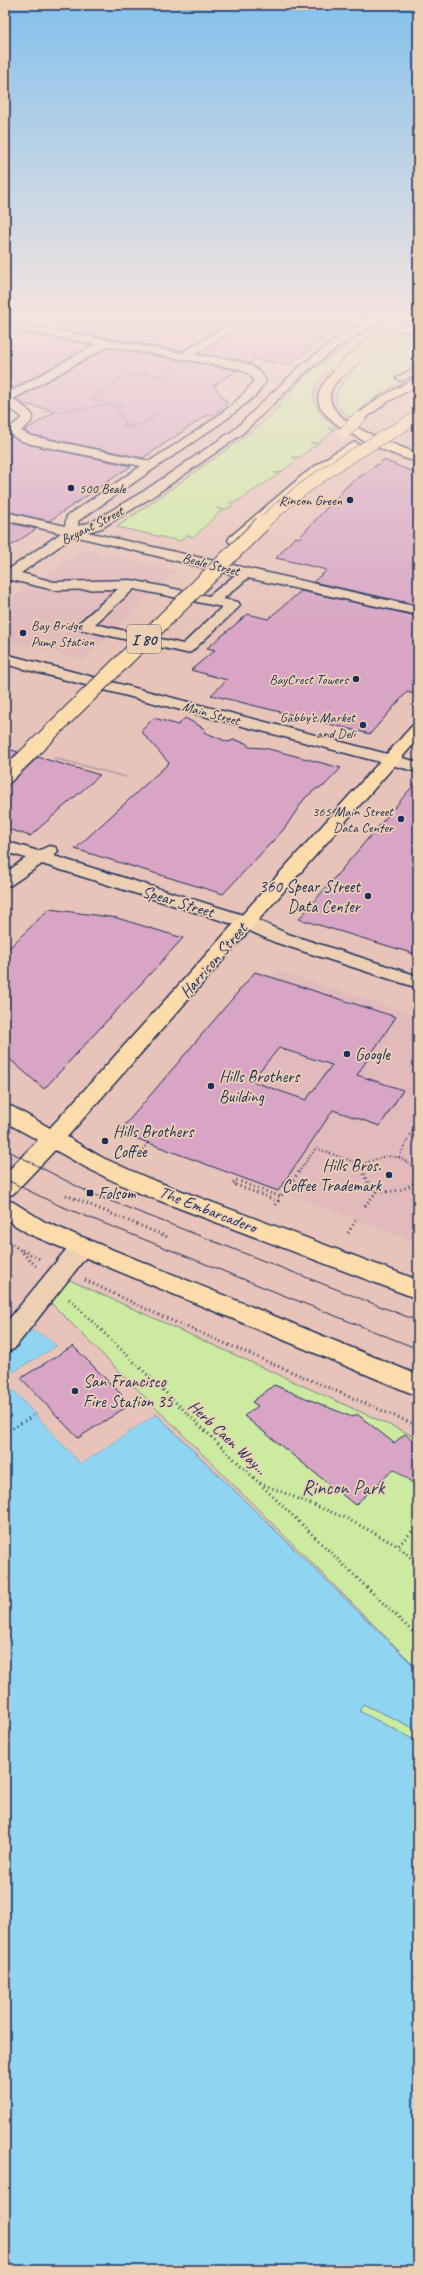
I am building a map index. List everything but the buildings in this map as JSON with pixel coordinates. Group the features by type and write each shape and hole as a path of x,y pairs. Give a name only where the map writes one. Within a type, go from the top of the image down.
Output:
{"main road":[{"path":"336,418 352,430 418,458"},
{"path":"301,481 338,439 359,418"},
{"name":"I 80","path":"5,766 275,502 301,481 355,446 405,418"},
{"path":"386,429 413,418"},
{"name":"I 80","path":"5,777 284,503 346,458 414,418"},
{"name":"Harrison Street","path":"5,1188 53,1140 418,729"},
{"name":"The Embarcadero","path":"5,1112 95,1163 142,1184 418,1290"},
{"path":"5,1208 38,1228 418,1386"}],"street":[{"path":"27,418 27,420 17,427 15,432 23,438 152,464"},
{"path":"71,532 72,519 221,418"},
{"name":"Bryant Street","path":"7,577 71,532 97,525 148,494 238,432 252,418"},
{"name":"Beale Street","path":"5,516 245,573 418,611"},
{"path":"212,601 245,573"},
{"path":"7,577 54,586 131,584 233,605 186,649 84,626 131,584"},
{"path":"338,606 350,596"},
{"name":"Main Street","path":"5,659 418,767"},
{"name":"Spear Street","path":"5,846 47,853 246,922 281,938 418,982"},
{"path":"5,881 47,853"},
{"path":"12,1333 82,1246"}],"path":[{"path":"122,418 126,424 134,425 143,424 152,418"},
{"path":"126,424 122,426 130,428 132,432"},
{"path":"130,428 134,425"},
{"path":"50,757 126,777"},
{"path":"399,1157 418,1120"},
{"path":"138,1155 148,1143"},
{"path":"293,1180 316,1148 364,1166"},
{"path":"381,1156 399,1157 406,1161 416,1171 414,1183 403,1191 395,1193 377,1191 364,1181 362,1174 364,1166 373,1159 381,1156"},
{"path":"275,1205 278,1201 233,1184 236,1180 281,1197 284,1193"},
{"path":"365,1206 377,1191"},
{"path":"66,1195 170,1238"},
{"path":"348,1233 356,1220"},
{"name":"Herb Caen Way...","path":"5,1240 57,1276 162,1394 259,1482 418,1637"},
{"path":"19,1249 57,1276 154,1312 418,1426"},
{"path":"5,1433 36,1414"},
{"path":"259,1482 341,1514 376,1532 398,1546 418,1564"},
{"path":"398,1546 418,1524"}],"shaded area":[{"path":"82,549 176,571 83,660 5,640 5,603"},
{"name":"Hills Brothers Building","path":"278,971 418,1016 418,1243 119,1132 255,972 272,977"}],"green space":[{"path":"268,418 325,418 337,428 328,428 334,430 318,443 310,443 317,444 300,457 294,456 293,458 298,459 281,472 274,473 279,474 236,502 230,502 232,506 224,510 217,508 222,510 194,537 187,535 180,541 117,527 250,433"},
{"name":"Rincon Park","path":"52,1272 418,1438 418,1669 35,1287"},
{"path":"363,1704 418,1730 418,1742 359,1711"}],"water":[{"path":"5,1318 48,1338 57,1346 5,1377"},
{"path":"5,1381 81,1464 156,1414 418,1670 418,1730 363,1704 359,1711 418,1742 418,2270 5,2270"}],"pier":[{"path":"5,1316 49,1337 59,1346 6,1379 82,1461 154,1413 156,1414 81,1464 5,1381 5,1377 57,1346 48,1338 30,1330 5,1358 5,1326 10,1320"}],"tram line":[{"path":"5,1149 90,1193 418,1321"},
{"path":"5,1179 58,1205 418,1349"}],"place":[{"name":"500 Beale","path":"71,488"},
{"name":"Rincon Green","path":"350,500"},
{"name":"Bay Bridge Pump Station","path":"23,633"},
{"name":"BayCrest Towers","path":"356,679"},
{"name":"Gabby’s Market and Deli","path":"363,725"},
{"name":"365 Main Street Data Center","path":"401,819"},
{"name":"360 Spear Street Data Center","path":"368,896"},
{"name":"Google","path":"347,1054"},
{"name":"Hills Brothers Building","path":"211,1086"},
{"name":"Hills Brothers Coffee","path":"105,1141"},
{"name":"Hills Bros. Coffee Trademark","path":"389,1175"},
{"name":"Folsom","path":"90,1193"},
{"name":"San Francisco Fire Station 35","path":"75,1391"}]}
